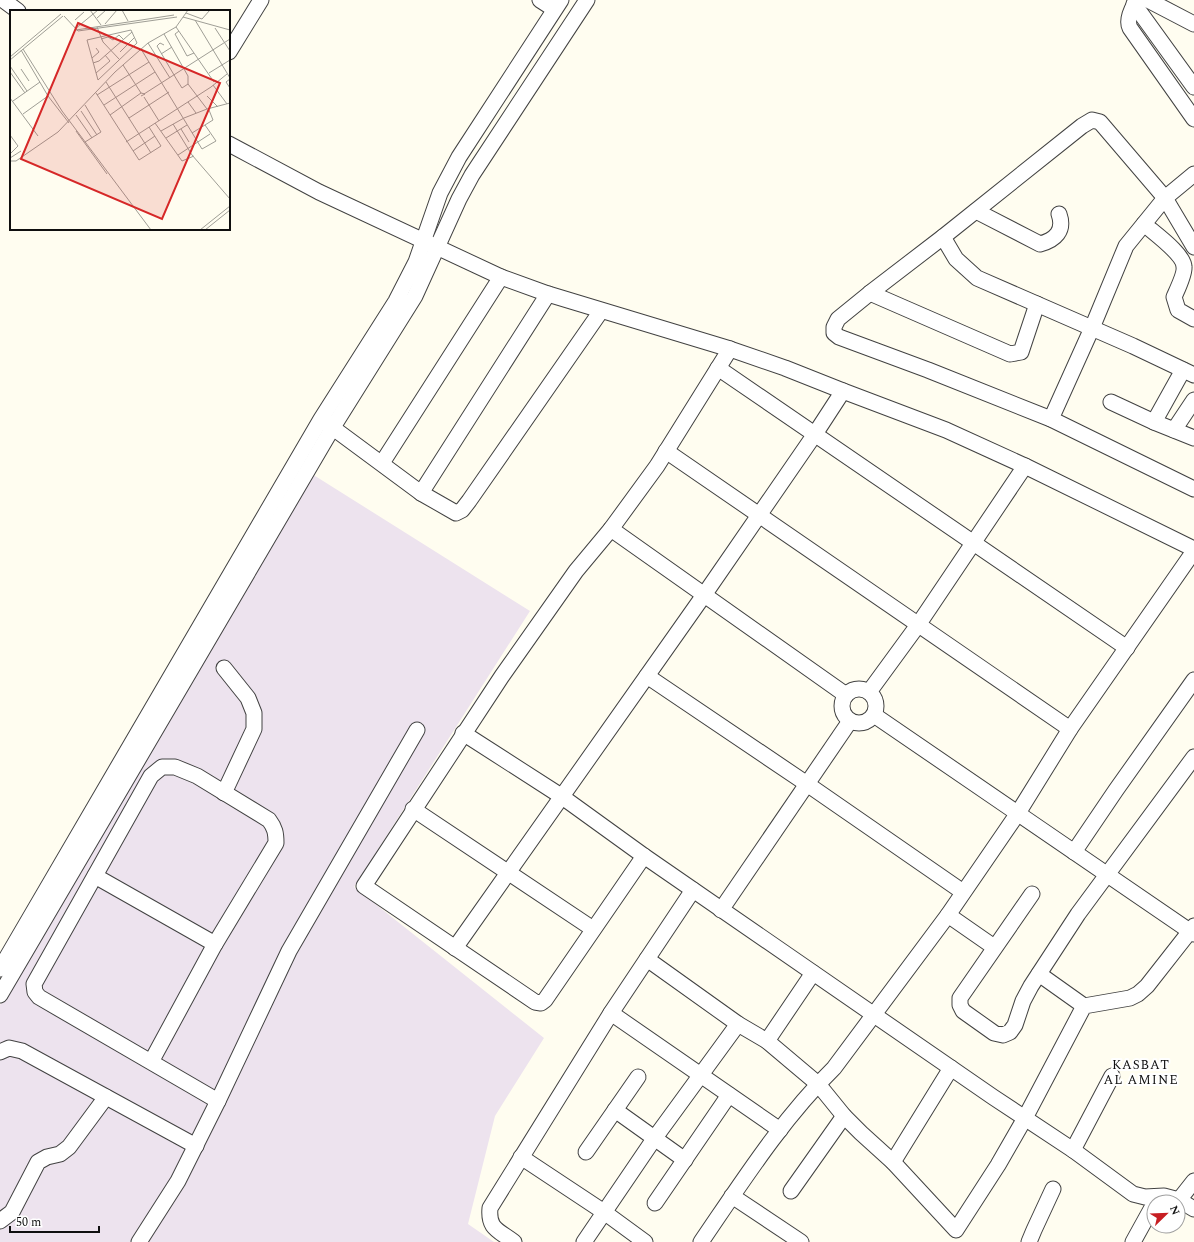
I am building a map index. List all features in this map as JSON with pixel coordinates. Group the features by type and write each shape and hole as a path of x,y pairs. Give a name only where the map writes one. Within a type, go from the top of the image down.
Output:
{"street":[{"path":"3,0 17,10"},
{"path":"230,50 261,0"},
{"path":"0,995 412,272 446,180 468,143 558,5 540,0"},
{"path":"0,969 327,423 415,296 459,199 482,157 587,0"},
{"path":"1140,1 1194,24"},
{"path":"1140,1 1194,87"},
{"path":"1140,1 1128,20 1128,24 1194,119"},
{"path":"1194,247 1165,198 1100,122 1092,120 1082,126 943,237 870,292 838,319 834,327 834,333 840,337 1051,419 1194,489"},
{"path":"230,145 319,192 501,277 601,311 730,349 785,368 946,430 1025,466 1194,550 1070,729 1018,813 948,915 834,1068 818,1084 780,1130 701,1242"},
{"path":"1051,419 1092,328 1126,246 1165,198 1194,174"},
{"path":"976,211 1040,244 1050,241 1058,233 1062,221 1059,214"},
{"path":"1144,224 1184,262 1185,269 1174,297 1178,310 1194,319"},
{"path":"943,237 956,259 977,278 1092,328 1189,373 1154,422"},
{"path":"382,463 501,277"},
{"path":"870,292 1010,354 1021,352 1037,304"},
{"path":"421,493 548,294"},
{"path":"327,423 421,493 456,513 462,510 469,501 601,311"},
{"path":"644,856 545,1000 541,1003 535,1002 364,886 413,809 502,676 576,571 611,529 657,466 730,349"},
{"path":"718,368 1127,648"},
{"path":"455,948 704,595 815,434 842,391"},
{"path":"1174,430 1194,400"},
{"path":"1111,402 1154,422 1194,438"},
{"path":"666,451 1070,729"},
{"path":"869,692 974,543 1025,466"},
{"path":"611,529 846,695"},
{"path":"224,668 248,698 254,712 254,729 224,793"},
{"path":"647,676 963,892"},
{"path":"1074,852 1194,680"},
{"path":"854,690 864,690 869,692 875,700 876,705 874,715 866,722 855,723 850,721 846,717 842,706 846,695 854,690"},
{"path":"874,715 1108,875 1193,930 1147,986 1138,994 1130,998 1084,1006 1039,974"},
{"path":"721,910 850,721"},
{"path":"139,1242 178,1182 289,951 417,730"},
{"path":"463,733 561,796 721,910 1072,1150 1133,1194 1146,1197"},
{"path":"1032,894 994,946 960,998 960,1005 963,1011 994,1033 1003,1035 1010,1032 1015,1025 1023,1001 1031,986 1078,914 1194,757"},
{"path":"151,1062 215,944 276,843 274,827 269,820 197,776 175,767 162,768 151,776 34,984 35,992 39,997 218,1101"},
{"path":"413,809 593,929"},
{"path":"95,876 215,944"},
{"path":"514,1242 492,1225 489,1218 490,1208 611,1013 648,960 693,890"},
{"path":"948,915 994,946"},
{"path":"648,960 738,1024 767,1041 818,1084 844,1116 893,1162 957,1236 1025,1118 1084,1006"},
{"path":"767,1041 813,973"},
{"path":"611,1013 780,1130"},
{"path":"584,1242 654,1139 738,1024"},
{"path":"0,1052 9,1048 22,1051 196,1146"},
{"path":"893,1162 951,1068"},
{"path":"1072,1150 1112,1076"},
{"path":"586,1152 638,1077"},
{"path":"655,1203 729,1095"},
{"path":"0,1221 12,1212 38,1162 48,1157 60,1154 69,1147 106,1097"},
{"path":"615,1110 685,1160"},
{"path":"791,1191 844,1116"},
{"path":"521,1157 604,1212 645,1242"},
{"path":"1184,1194 1194,1181"},
{"path":"1029,1242 1053,1189"},
{"path":"732,1196 801,1242"},
{"path":"1133,1242 1146,1219"}],"shaded area":[{"path":"304,469 530,611 354,887 544,1038 495,1116 468,1224 494,1242 0,1242 0,1005"}],"district":[{"name":"KASBAT AL AMINE","path":"1141,1072"}]}
